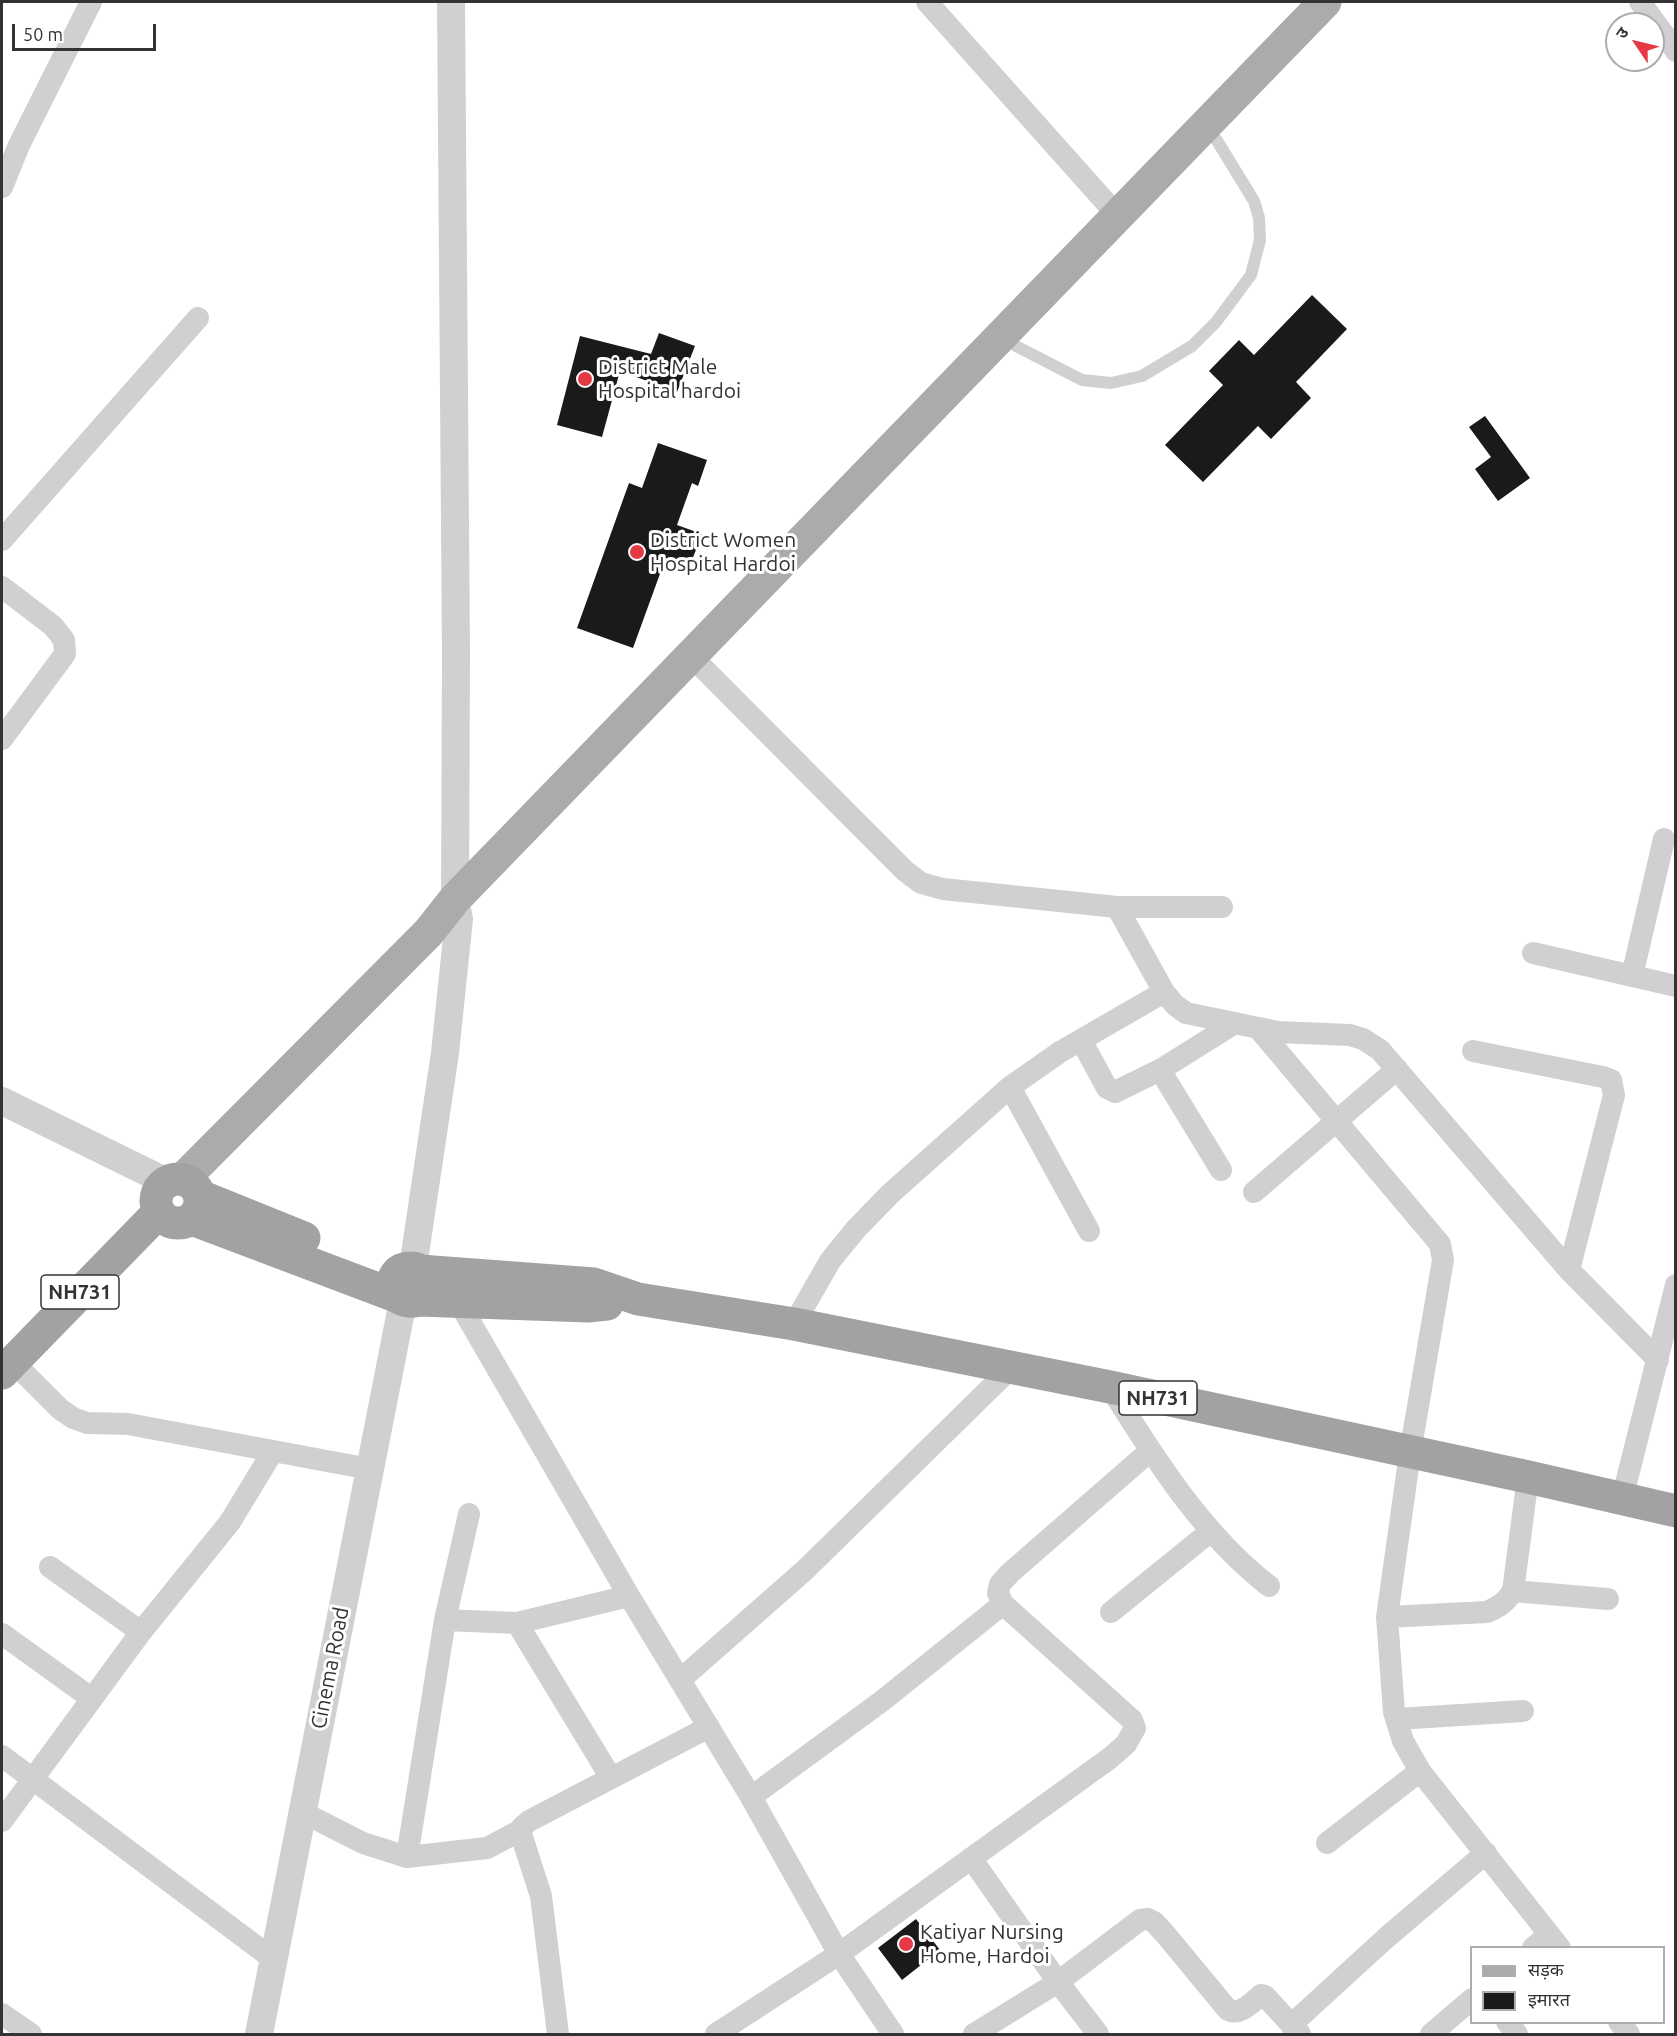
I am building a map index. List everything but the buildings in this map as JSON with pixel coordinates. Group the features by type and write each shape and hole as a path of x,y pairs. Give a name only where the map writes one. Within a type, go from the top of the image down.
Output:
{"highway":[{"name":"NH731","path":"7,1367 176,1197 408,1285 458,1301 588,1306 638,1299"},
{"name":"NH731","path":"408,1285 594,1284 638,1299 794,1324 1110,1387 1676,1511"}],"main road":[{"path":"457,909 1325,2"},
{"path":"176,1197 428,933 457,909 701,666 1350,2"}],"street":[{"path":"2,187 19,145 91,2"},
{"name":"Cinema Road","path":"259,2034 369,1469 408,1285 445,1053 457,909 451,2"},
{"path":"927,2 1118,216"},
{"path":"1640,2 1676,51"},
{"path":"2,540 198,318"},
{"path":"2,587 53,626 64,640 65,654 2,739"},
{"path":"701,666 897,863 921,883 943,889 1117,907 1222,907"},
{"path":"1632,976 1664,839"},
{"path":"1117,907 1164,992 1175,1005 1186,1013 1278,1032 1357,1037 1380,1050 1569,1270 1658,1360"},
{"path":"1533,953 1676,987"},
{"path":"794,1324 830,1261 856,1229 890,1194 1010,1087 1060,1052 1164,992"},
{"path":"1081,1040 1107,1088 1115,1092 1160,1070 1235,1023"},
{"path":"1258,1028 1440,1244 1443,1260 1410,1453 1387,1617 1396,1719 1403,1741 1420,1771 1486,1853 1547,1943"},
{"path":"1473,1051 1611,1080 1614,1095 1569,1270"},
{"path":"1254,1192 1397,1069"},
{"path":"1160,1070 1221,1170"},
{"path":"1010,1087 1089,1232"},
{"path":"2,1101 176,1197"},
{"path":"2,1119 176,1197"},
{"path":"1622,1498 1676,1285"},
{"path":"458,1301 629,1596 751,1797 839,1954 889,2033"},
{"path":"7,1367 60,1409 73,1418 87,1423 128,1424 369,1469"},
{"path":"680,1680 805,1570 1012,1368"},
{"path":"1110,1387 1150,1451 1211,1531 1252,1573 1269,1586"},
{"path":"2,1821 141,1632 230,1522 273,1451"},
{"path":"716,2034 839,1954 1110,1758 1126,1744 1135,1728 1132,1720 1004,1604 998,1593 1000,1584 1150,1451"},
{"path":"1387,1617 1487,1612 1499,1606 1513,1591 1528,1477"},
{"path":"407,1857 445,1620 469,1514"},
{"path":"1111,1612 1211,1531"},
{"path":"50,1567 141,1632"},
{"path":"1513,1591 1608,1599"},
{"path":"445,1620 518,1623 629,1596"},
{"path":"751,1797 882,1701 1004,1604"},
{"path":"518,1623 611,1778"},
{"path":"2,1634 92,1698"},
{"path":"1396,1719 1523,1711"},
{"path":"302,1812 363,1843 407,1857 487,1848 521,1830 529,1821 709,1727"},
{"path":"2,1756 273,1959"},
{"path":"1327,1843 1420,1771"},
{"path":"521,1830 541,1896 558,2034"},
{"path":"974,2034 1058,1982 1140,1920 1154,1922 1228,2010 1239,2012 1261,1995 1265,1996 1296,2030 1386,1938 1486,1853"},
{"path":"971,1858 1058,1982 1098,2034"},
{"path":"1431,2034 1470,2001"},
{"path":"2,2014 32,2034"}],"lane":[{"path":"1016,346 1082,380 1111,383 1142,376 1192,346 1216,322 1251,275 1260,240 1254,201 1216,139"}],"place":[{"name":"District Male Hospital hardoi","path":"585,379"},
{"name":"District Women Hospital Hardoi","path":"637,552"},
{"name":"Katiyar Nursing Home, Hardoi","path":"906,1944"}]}
